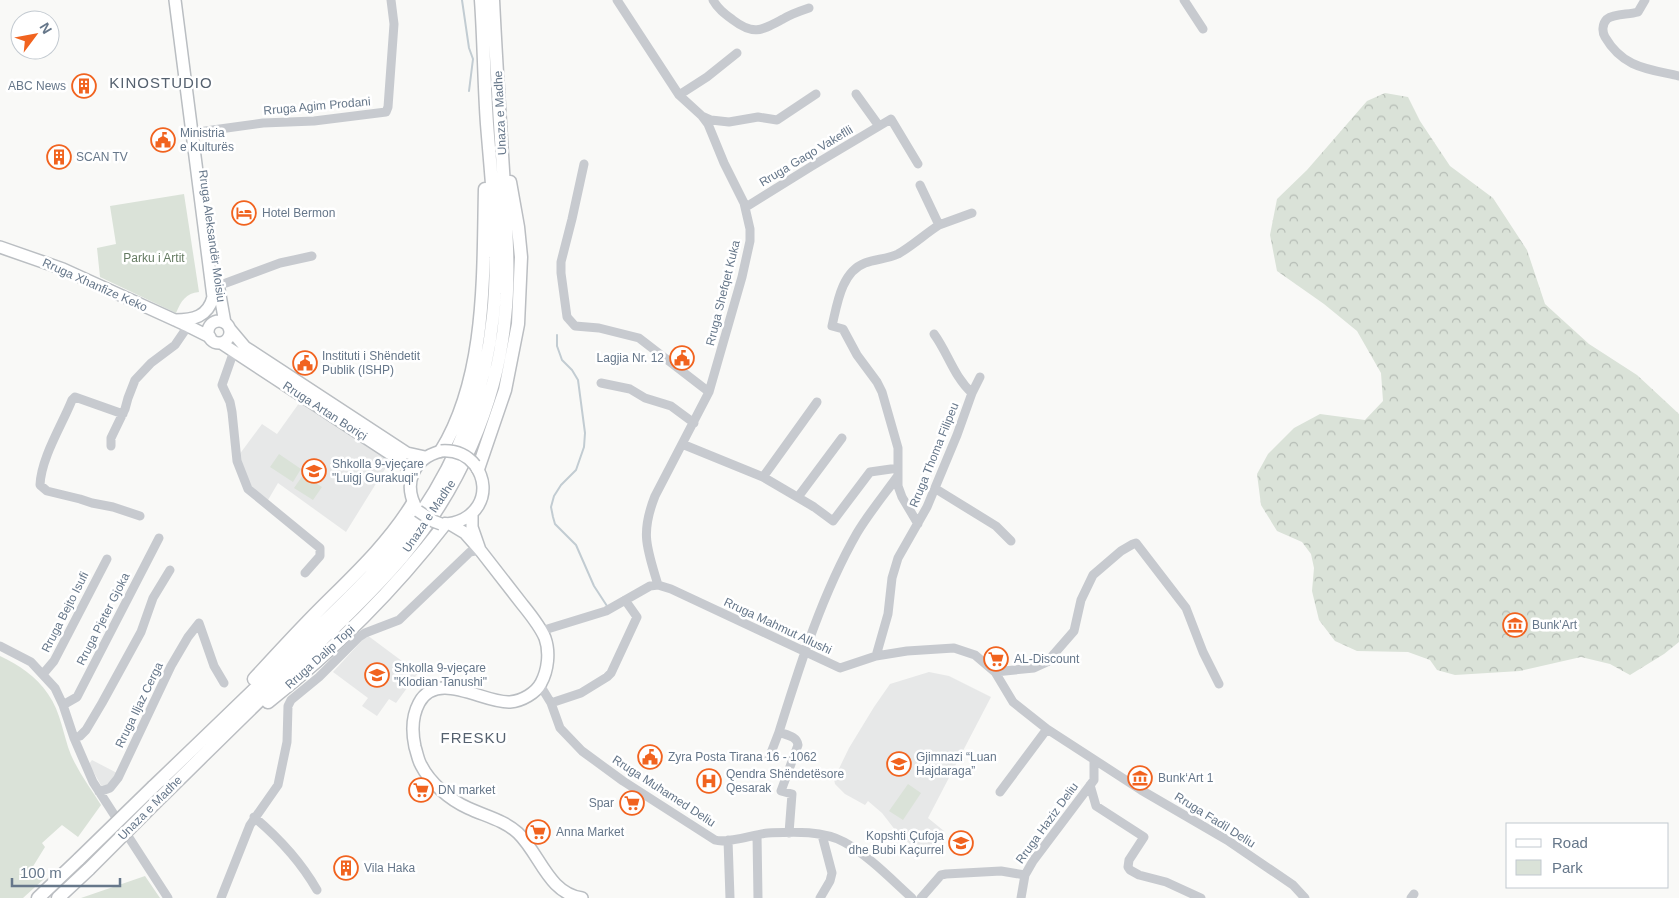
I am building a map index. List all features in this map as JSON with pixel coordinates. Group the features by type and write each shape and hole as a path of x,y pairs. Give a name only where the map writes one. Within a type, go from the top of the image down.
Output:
{"highway":[{"name":"Unaza e Madhe","path":"58,898 228,732 402,557 426,526 446,494 472,444 499,361 506,316 508,262 481,0"},
{"name":"Unaza e Madhe","path":"38,898 364,582 416,520 448,467 471,415 490,342 495,287 496,242 492,189 494,122 493,0"},
{"path":"441,451 456,422 477,347 494,122"},
{"path":"477,467 505,390 518,324 521,290 521,258 518,227 494,122"},
{"path":"204,738 283,647 387,540 413,503"},
{"path":"228,732 303,674 323,656 402,576 446,524"}],"main road":[{"name":"Rruga Aleksandër Moisiu","path":"175,0 213,298 220,325"},
{"name":"Rruga Aleksandër Moisiu","path":"182,0 220,294 220,325"},
{"name":"Rruga Xhanfize Keko","path":"0,247 51,264 210,337"},
{"path":"175,320 192,319 202,315 208,309 213,298"},
{"path":"188,326 220,325"},
{"path":"210,337 209,329 220,325"},
{"path":"220,325 228,338 221,343"},
{"name":"Rruga Artan Boriçi","path":"220,325 241,344 262,359 404,451 425,457"},
{"name":"Rruga Artan Boriçi","path":"210,337 401,461 408,468 411,476"},
{"path":"446,524 461,521 472,513 479,504 483,482 477,467 463,454 441,451 425,457 417,465 411,476 410,490 413,503 425,517 464,532 541,631 547,646 547,656 545,674 540,685 525,697 510,702 454,689 435,690 426,695 419,703 413,734 420,765 437,785 459,803 500,821 518,833 559,894 582,898"},
{"path":"472,513 472,528 482,553"}],"street":[{"name":"Rruga Agim Prodani","path":"198,132 263,123 314,121 386,112 388,107 394,24 391,0"},
{"name":"Rruga Shefqet Kuka","path":"617,0 679,95 702,116 712,133 724,163 740,191 746,207 750,229 746,258 709,392 655,496 646,524 646,544 658,584"},
{"path":"713,0 718,8 741,26 756,30 766,28 809,8"},
{"path":"1184,0 1203,29"},
{"path":"1645,0 1638,12 1607,19 1604,23 1603,32 1612,47 1627,62 1647,70 1679,76"},
{"path":"679,95 707,77 737,52"},
{"path":"702,116 711,120 729,122 758,117 777,120 816,94"},
{"path":"856,94 878,126"},
{"name":"Rruga Gaqo Vakeflli","path":"746,207 891,119 918,164"},
{"path":"584,164 561,262 567,317 575,326 600,328 631,335 646,343 709,392"},
{"path":"920,185 939,225"},
{"path":"918,524 902,497 898,473 898,448 882,392 857,355 844,329 832,326 843,286 854,270 862,264 898,254 939,225 972,213"},
{"path":"226,283 280,263 312,256"},
{"path":"111,446 111,438 123,414 135,380 151,363 175,345 188,326"},
{"path":"934,334 941,343 960,380 972,393"},
{"path":"234,351 222,385 230,402 232,412 237,461 245,484 250,492 320,548 320,556 305,573"},
{"name":"Rruga Thoma Filipeu","path":"876,656 888,614 892,578 896,563 936,489 972,393 980,378"},
{"path":"601,383 630,389 644,398 671,406 694,423"},
{"path":"123,414 75,397 49,453 40,478 40,485 47,491 80,498 140,516"},
{"path":"763,477 817,402"},
{"path":"798,497 842,438"},
{"path":"682,444 763,477 833,520 870,472 898,473"},
{"path":"769,758 814,627 855,538 898,473"},
{"path":"936,489 996,526 1011,541"},
{"name":"Rruga Pjeter Gjoka","path":"63,705 77,697 159,538"},
{"path":"996,672 1034,668 1047,662 1074,632 1080,600 1093,575 1121,552 1136,543 1186,608 1203,652 1219,684"},
{"name":"Rruga Dalip Topi","path":"221,898 254,817 278,784 287,742 288,706 291,700 319,678 359,637 399,620 470,552 482,553"},
{"name":"Rruga Bejto Isufi","path":"43,674 54,661 106,559"},
{"path":"74,738 80,736 86,730 98,710 141,632 153,598 170,570"},
{"path":"541,631 610,608 643,588 658,584"},
{"name":"Rruga Mahmut Allushi","path":"658,584 671,588 840,668 876,656 902,651 954,648 975,655 996,672"},
{"path":"551,703 581,694 611,674 637,617 625,600"},
{"name":"Rruga Iljaz Cerga","path":"99,792 110,788 118,778 172,666 188,637 199,623 214,666 224,683"},
{"path":"0,646 31,662 54,688 63,705 86,770 168,898"},
{"name":"Rruga Fadil Deliu","path":"996,672 1013,702 1047,729 1094,761 1227,840 1293,885 1305,898"},
{"name":"Rruga Muhamed Deliu","path":"540,685 551,703 560,728 574,743 629,785 715,840 790,833 822,835 844,842 912,898"},
{"path":"1000,792 1047,729"},
{"path":"779,732 798,740 798,745 781,791 792,794 790,833"},
{"name":"Rruga Haziz Deliu","path":"1025,875 1043,846 1090,785 1095,776 1094,761"},
{"name":"Rruga Haziz Deliu","path":"1090,785 1096,806 1144,837 1129,860 1128,867 1130,870 1139,875 1166,882 1201,898"},
{"path":"254,817 295,857 317,890"},
{"path":"757,835 758,898"},
{"path":"822,835 832,873 822,897"},
{"path":"728,840 730,898"},
{"path":"921,898 942,875 984,871 1000,871 1025,875 1021,898"}],"shaded area":[{"name":"Shkolla 9-vjeçare \"Luigj Gurakuqi\"","path":"302,399 390,461 346,532 278,483 268,500 249,487 239,455 262,424 277,434"},
{"name":"Shkolla 9-vjeçare \"Klodian Tanushi\"","path":"367,635 418,673 396,703 389,699 377,716 362,706 368,698 333,672"},
{"name":"Gjimnazi “Luan Hajdaraga”","path":"929,672 949,676 991,697 928,818 944,831 926,857 899,835 882,813 868,801 865,805 845,794 835,784 834,779 849,748 890,684"},
{"path":"92,760 117,773 109,786 102,787 89,764"}],"green space":[{"path":"1385,93 1408,97 1420,121 1450,166 1493,198 1527,250 1545,304 1589,344 1637,375 1679,414 1679,642 1664,654 1630,675 1610,664 1581,657 1520,671 1455,675 1437,670 1430,660 1408,652 1357,651 1335,641 1319,620 1312,591 1314,568 1311,554 1302,542 1277,531 1261,505 1257,474 1268,454 1294,428 1320,414 1365,420 1383,401 1381,373 1357,331 1324,304 1277,271 1270,235 1277,199 1307,170 1367,101"},
{"name":"Parku i Artit","path":"184,194 199,292 184,298 176,313 100,277 97,248 116,244 110,206"},
{"path":"279,454 301,469 293,482 270,467"},
{"path":"303,475 322,487 313,500 294,488"},
{"path":"0,656 27,672 48,694 56,708 74,762 101,805 78,837 62,825 42,843 45,847 32,868 45,878 23,898 0,898"},
{"path":"908,784 921,793 903,820 889,811"},
{"path":"145,876 160,898 81,898"}],"waterway":[{"path":"462,0 469,48 473,59 469,91"},
{"path":"557,335 557,346 562,360 572,370 578,380 585,433 584,447 576,470 561,485 554,496 551,507 555,524 576,545 594,586 607,606"}],"place":[{"name":"ABC News","path":"84,86"},
{"name":"Ministria e Kulturës","path":"163,140"},
{"name":"SCAN TV","path":"59,157"},
{"name":"Hotel Bermon","path":"244,213"},
{"name":"Lagjia Nr. 12","path":"682,358"},
{"name":"Instituti i Shëndetit Publik (ISHP)","path":"305,363"},
{"name":"Shkolla 9-vjeçare \"Luigj Gurakuqi\"","path":"314,471"},
{"name":"Bunk'Art","path":"1515,625"},
{"name":"AL-Discount","path":"996,659"},
{"name":"Shkolla 9-vjeçare \"Klodian Tanushi\"","path":"377,675"},
{"name":"Zyra Posta Tirana 16 - 1062","path":"650,757"},
{"name":"Gjimnazi “Luan Hajdaraga”","path":"899,764"},
{"name":"Bunk‘Art 1","path":"1140,778"},
{"name":"Qendra Shëndetësore Qesarak","path":"709,781"},
{"name":"DN market","path":"421,790"},
{"name":"Spar","path":"632,803"},
{"name":"Anna Market","path":"538,832"},
{"name":"Kopshti Çufoja dhe Bubi Kaçurrel","path":"961,843"},
{"name":"Vila Haka","path":"346,868"}],"district":[{"name":"KINOSTUDIO","path":"161,83"},
{"name":"FRESKU","path":"474,738"}]}
